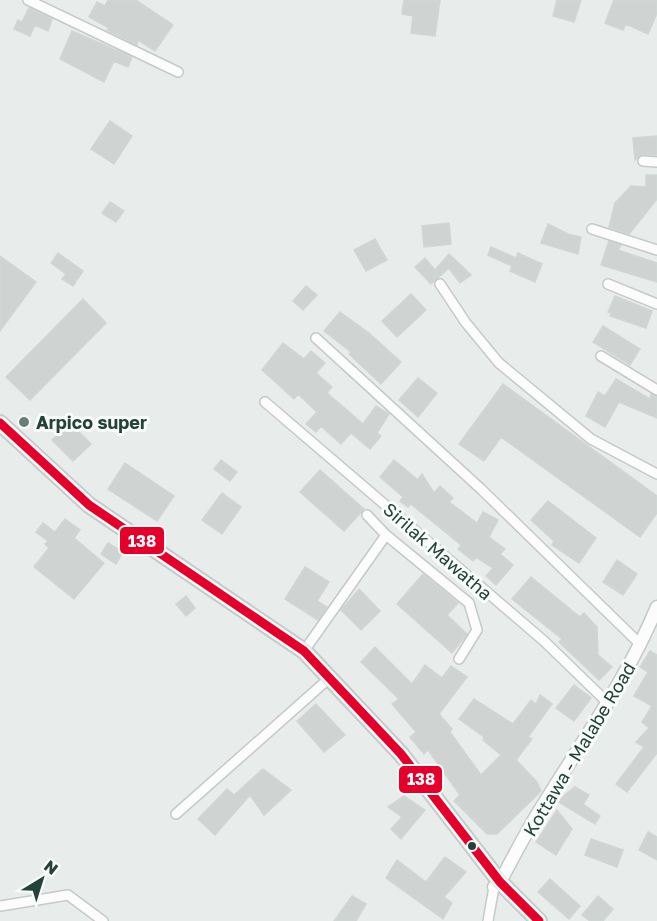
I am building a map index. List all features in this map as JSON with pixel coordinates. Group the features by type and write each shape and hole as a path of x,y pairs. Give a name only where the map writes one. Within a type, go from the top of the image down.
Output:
{"highway":[{"path":"0,423 86,508 304,651 401,754 497,884 539,921"},
{"path":"0,436 86,508 290,650 325,682 394,760 528,921"}],"street":[{"path":"28,0 178,72"},
{"path":"643,161 657,162"},
{"path":"592,229 657,250"},
{"path":"440,284 466,323 499,363 591,439 657,474"},
{"path":"609,284 657,304"},
{"path":"316,338 481,489 641,645"},
{"path":"601,356 657,390"},
{"name":"Sirilak Mawatha","path":"265,402 544,641 609,704"},
{"path":"367,515 386,535 469,603 477,630 459,659"},
{"path":"304,651 386,535"},
{"name":"Kottawa - Malabe Road","path":"497,884 542,806 609,704 641,645 657,607"},
{"path":"176,814 325,682"},
{"path":"488,921 497,884"},
{"path":"0,906 68,895 102,921"}],"building":[{"path":"108,0 136,0 173,25 155,51 138,40 137,45 107,30 109,28 89,17 97,2 105,6"},
{"path":"404,0 440,0 435,36 411,33 413,16 402,14"},
{"path":"557,0 581,0 574,22 553,16"},
{"path":"614,0 657,0 657,13 648,34 626,24 623,30 605,23"},
{"path":"29,8 52,19 48,31 35,25 30,36 14,29 18,20 22,22"},
{"path":"72,31 132,57 128,67 114,61 104,82 60,59"},
{"path":"110,121 132,136 114,164 91,149"},
{"path":"657,136 657,155 641,155 635,160 633,138"},
{"path":"646,175 657,175 657,199 629,234 609,227 615,203 631,186 646,187"},
{"path":"110,202 124,211 116,222 102,213"},
{"path":"449,223 451,244 424,247 422,226"},
{"path":"548,224 568,234 581,237 578,254 541,243"},
{"path":"375,239 387,260 366,271 354,250"},
{"path":"609,241 621,245 618,250 657,263 657,282 601,265"},
{"path":"491,247 516,258 518,253 542,264 535,282 510,271 512,266 488,255"},
{"path":"58,253 83,271 73,286 62,279 66,274 51,263"},
{"path":"449,254 471,275 460,283 449,268 431,284 415,267 425,258 435,270"},
{"path":"0,256 36,282 0,331"},
{"path":"306,286 317,295 303,310 293,301"},
{"path":"411,294 426,310 397,337 382,321"},
{"path":"615,296 652,311 646,328 610,316 611,313 608,312"},
{"path":"83,299 106,323 30,400 6,377"},
{"path":"340,312 369,333 401,362 381,384 349,354 351,352 324,331"},
{"path":"603,326 640,349 630,365 593,342"},
{"path":"283,343 304,359 311,351 325,363 316,373 332,387 327,393 363,424 376,406 389,414 377,433 381,436 370,449 351,433 341,444 321,426 316,432 306,424 317,412 298,394 294,399 262,370"},
{"path":"418,378 437,393 418,417 399,400"},
{"path":"616,379 650,399 651,394 657,397 657,418 619,402 605,427 586,416 598,392 605,396"},
{"path":"503,384 657,496 657,513 640,537 501,437 484,461 459,444"},
{"path":"70,423 91,444 73,461 52,440"},
{"path":"221,460 237,472 230,481 214,469"},
{"path":"394,460 418,480 422,474 434,493 440,486 453,498 449,502 477,523 483,512 498,520 489,537 505,549 500,554 513,565 496,585 486,576 493,568 476,557 473,561 458,549 461,545 411,504 408,507 400,501 403,497 380,477"},
{"path":"125,463 174,496 157,521 108,489"},
{"path":"320,470 364,509 344,531 300,492"},
{"path":"222,493 241,507 222,534 202,520"},
{"path":"548,501 596,538 579,563 552,545 554,541 531,520"},
{"path":"65,519 80,530 74,538 104,563 74,599 34,567 49,548 45,544 48,541 36,532 43,523 55,532"},
{"path":"108,543 123,552 116,564 101,554"},
{"path":"617,560 637,574 623,595 603,582"},
{"path":"305,567 329,582 317,601 327,607 318,620 285,599"},
{"path":"423,574 458,603 447,615 467,634 452,653 397,604"},
{"path":"531,577 580,617 584,613 597,627 598,655 612,667 599,680 559,642 562,639 512,599"},
{"path":"359,589 380,611 361,630 341,610"},
{"path":"186,596 195,608 186,616 176,604"},
{"path":"375,647 412,684 425,665 442,678 451,666 467,677 439,714 452,729 450,732 481,775 501,755 483,740 484,737 459,719 474,699 513,724 531,700 536,704 540,695 552,704 528,737 532,739 516,760 537,782 541,791 497,834 487,834 454,801 460,795 428,750 424,754 410,737 416,732 392,704 399,699 361,662"},
{"path":"650,651 657,655 657,753 627,792 616,784 644,747 636,742 649,728 642,722 652,706 634,696 648,672 640,667"},
{"path":"574,685 591,698 574,721 556,708"},
{"path":"316,704 345,735 324,752 297,721"},
{"path":"263,769 291,790 264,815 250,795 215,835 198,819 227,789 234,795"},
{"path":"575,787 589,795 583,804 600,816 595,824 557,801"},
{"path":"404,796 425,810 401,839 391,829 402,817 388,807"},
{"path":"557,810 572,829 556,855 536,842"},
{"path":"648,832 657,837 657,860 639,850"},
{"path":"591,839 623,850 617,867 585,855"},
{"path":"445,857 466,872 444,897 452,903 443,919 386,878 397,860 426,882"},
{"path":"550,879 580,906 569,919 538,892"},
{"path":"352,896 366,904 356,921 334,921"},
{"path":"598,896 613,909 603,921 590,921 582,915"}],"transit line":[{"name":"138","path":"0,423 89,505 304,651 401,754 500,882 539,921"}],"place":[{"name":"Arpico super","path":"24,422"}]}
